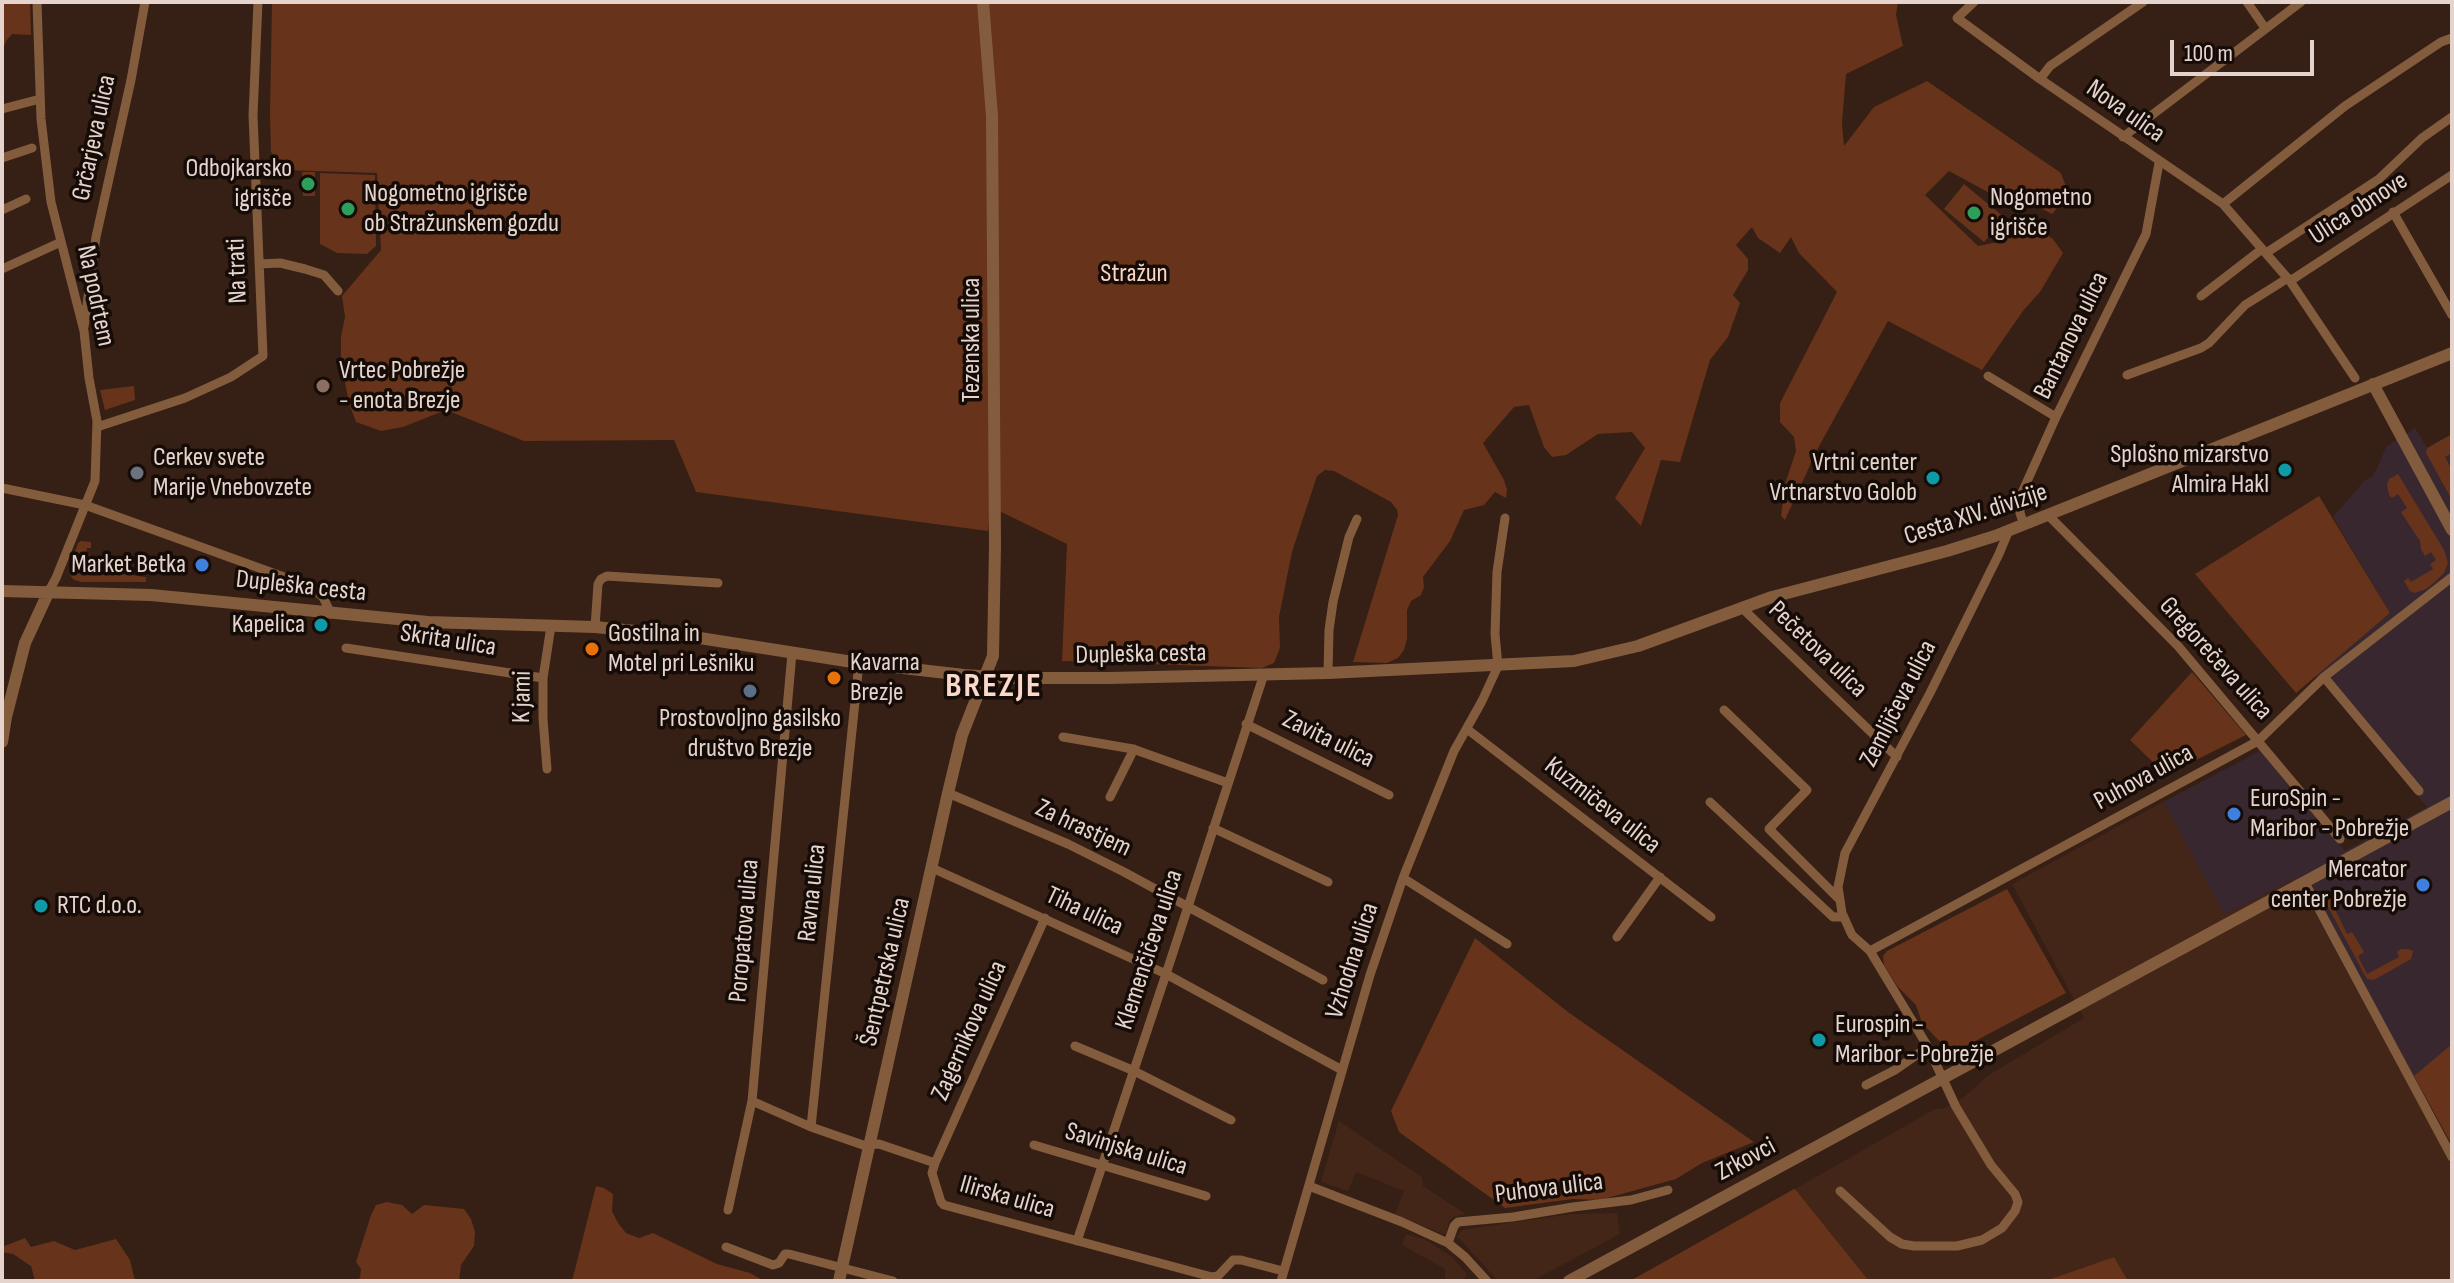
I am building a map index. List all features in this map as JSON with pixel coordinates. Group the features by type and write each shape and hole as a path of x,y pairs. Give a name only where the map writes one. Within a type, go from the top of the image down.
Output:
{"street":[{"name":"Na podrtem","path":"37,2 40,99 51,202 84,331 97,427 95,481 49,591"},
{"name":"Grčarjeva ulica","path":"84,331 96,237 145,2"},
{"name":"Na trati","path":"97,427 185,398 231,377 263,356 253,115 258,2"},
{"name":"Tezenska ulica","path":"983,2 992,116 994,417 993,656 986,676"},
{"name":"Nova ulica","path":"1974,2 1957,18 2159,163 2223,204 2289,279 2355,378"},
{"path":"2040,79 2050,66 2143,2"},
{"path":"2247,2 2265,28"},
{"path":"2123,137 2301,2"},
{"path":"2223,204 2345,106 2441,42 2452,38"},
{"path":"2,109 40,99"},
{"path":"2201,296 2264,251 2379,179 2422,138 2452,117"},
{"path":"2,158 32,148"},
{"name":"Bantanova ulica","path":"2024,525 2020,497 2146,234 2159,163"},
{"name":"Ulica obnove","path":"2127,375 2201,348 2235,312 2452,175"},
{"path":"2,210 26,199"},
{"path":"2393,212 2452,315"},
{"path":"2,269 61,242"},
{"path":"260,264 280,263 324,275 338,291"},
{"name":"Cesta XIV. divizije","path":"1498,666 1574,661 1609,655 1815,584 1947,551 2049,516 2452,353"},
{"path":"1988,376 2056,417"},
{"path":"2373,384 2452,530"},
{"path":"2,488 85,505 309,586 323,597 331,614"},
{"name":"Gregorečeva ulica","path":"2049,516 2178,646 2340,839"},
{"path":"1498,666 1495,634 1497,572 1505,518"},
{"path":"1328,673 1333,602 1349,537 1357,519"},
{"name":"Zemljičeva ulica","path":"1840,1191 1872,1222 1902,1244 1942,1247 1969,1244 1995,1233 2008,1221 2018,1202 1991,1165 1950,1095 1928,1047 1870,951 1852,935 1839,899 1839,870 1845,853 1897,757 2009,530"},
{"path":"595,627 598,584 607,576 718,583"},
{"name":"Puhova ulica","path":"1870,951 2258,741 2324,677 2452,577"},
{"name":"Dupleška cesta","path":"2,591 205,599 428,622 595,627 687,636 859,663 986,676 1109,678 1498,666"},
{"path":"2,742 25,643 49,591"},
{"name":"Pečetova ulica","path":"1741,607 1897,757"},
{"name":"K jami","path":"547,769 543,678 551,626"},
{"name":"Skrita ulica","path":"346,648 543,678"},
{"name":"Poropatova ulica","path":"728,1210 752,1101 792,653"},
{"name":"Ravna ulica","path":"811,1127 859,663"},
{"name":"Vzhodna ulica","path":"1282,1276 1370,975 1403,878 1444,773 1498,666"},
{"name":"Klemenčičeva ulica","path":"1077,1241 1264,674"},
{"name":"Šentpetrska ulica","path":"841,1274 962,735 986,676"},
{"path":"2324,677 2419,791"},
{"name":"Zemljičeva ulica","path":"1724,710 1807,790 1769,829 1839,899"},
{"name":"Zavita ulica","path":"1246,724 1389,795"},
{"name":"Kuzmičeva ulica","path":"1467,729 1711,917"},
{"path":"1063,737 1134,749 1228,783"},
{"path":"1110,797 1134,749"},
{"name":"Za hrastjem","path":"948,793 1068,844 1323,980"},
{"name":"Zemljičeva ulica","path":"1710,802 1833,917 1844,917"},
{"path":"1944,1079 2452,802"},
{"path":"1213,828 1328,882"},
{"name":"Tiha ulica","path":"932,868 1166,974 1342,1070"},
{"path":"1617,937 1660,877"},
{"path":"1403,878 1507,944"},
{"path":"2305,883 2452,1157"},
{"name":"Zagernikova ulica","path":"935,1163 1045,918"},
{"path":"1075,1046 1132,1070 1231,1120"},
{"path":"1866,1085 1928,1047"},
{"name":"Zrkovci","path":"1569,1281 1944,1079"},
{"name":"Ilirska ulica","path":"752,1101 811,1127 863,1145 879,1144 935,1163 932,1173 944,1205 1212,1277 1218,1276 1233,1260 1241,1260 1282,1276"},
{"name":"Savinjska ulica","path":"1034,1145 1206,1196"},
{"path":"1309,1186 1448,1243 1487,1281"},
{"name":"Puhova ulica","path":"1448,1243 1458,1222 1631,1200 1668,1190"},
{"path":"726,1247 773,1265 789,1254 841,1274 893,1281"}],"shaded area":[{"path":"2415,428 2427,448 2452,434 2452,1044 2407,1083 2296,878 2225,915 2163,802 2260,751 2345,851 2427,807 2316,675 2390,613 2333,517 2364,481 2373,476 2387,446"},
{"path":"2163,802 2225,915 2296,878 2452,1165 2452,1281 2128,1281 2114,1257 2045,1281 1869,1281 1795,1189 1935,1109 1945,1108 1963,1098 1989,1075 2084,1018 2012,884"},
{"path":"1339,1121 1422,1177 1423,1186 1466,1214 1449,1221 1446,1235 1395,1215 1404,1191 1356,1172 1348,1191 1321,1182"},
{"path":"1617,1213 1620,1234 1532,1281 1498,1281 1457,1236 1462,1230 1571,1214"},
{"path":"1406,1234 1426,1240 1452,1257 1467,1274 1463,1281 1445,1281 1445,1269 1402,1245"}],"green space":[{"path":"2,2 30,2 31,35 12,34 2,52"},
{"name":"Stražun","path":"272,2 1898,2 1896,15 1903,46 1846,74 1842,123 1844,146 1874,107 1927,81 2061,173 2069,195 2052,214 2021,198 2006,202 1949,171 1925,195 1978,246 1998,242 2020,217 2053,239 2063,253 2040,292 1982,370 1888,321 1817,450 1785,520 1781,516 1785,484 1796,451 1794,437 1780,422 1780,403 1837,292 1799,253 1791,237 1780,253 1758,238 1752,227 1736,245 1748,259 1748,270 1733,295 1740,303 1728,337 1710,360 1680,462 1661,460 1641,526 1615,498 1645,448 1632,432 1598,434 1566,455 1552,457 1544,447 1529,405 1514,407 1483,443 1504,480 1506,498 1495,492 1484,505 1464,510 1450,541 1423,577 1421,595 1411,601 1407,610 1407,639 1398,658 1387,663 1353,662 1397,510 1391,502 1334,471 1325,470 1317,476 1292,552 1279,617 1280,648 1274,663 1262,668 1062,661 1067,544 991,507 988,531 897,519 696,492 674,440 524,441 446,410 403,427 381,431 356,422 341,362 345,317 342,296 381,250 377,173 284,170 271,152"},
{"name":"Odbojkarsko igrišče","path":"302,172 315,172 315,196 303,196"},
{"name":"Nogometno igrišče ob Stražunskem gozdu","path":"320,173 375,175 376,246 367,254 337,253 320,244"},
{"name":"Nogometno igrišče","path":"1964,184 2005,218 1984,242 1944,209"},
{"path":"134,386 135,400 105,410 100,390"},
{"path":"2452,434 2452,453 2445,457 2452,470 2452,500 2426,453 2427,448"},
{"path":"2398,474 2444,550 2448,563 2436,581 2415,593 2404,581 2408,578 2411,582 2433,569 2430,564 2436,560 2431,552 2425,556 2420,541 2401,512 2407,508 2398,494 2392,498 2389,495 2389,479"},
{"path":"2319,496 2390,613 2296,693 2195,574"},
{"path":"81,541 91,542 86,554 91,555 88,569 146,577 146,582 74,580 69,569"},
{"path":"2192,672 2246,735 2166,775 2130,740"},
{"path":"2007,889 2066,993 1964,1047 1957,1049 1943,1045 1922,1023 1916,1005 1897,986 1884,965 1883,956 1887,951"},
{"path":"2333,890 2333,905 2347,934 2352,932 2364,952 2358,956 2367,974 2399,957 2397,952 2401,949 2413,951 2411,959 2374,980 2367,979 2327,905"},
{"path":"1475,938 1568,1012 1754,1142 1702,1163 1676,1179 1600,1200 1573,1199 1505,1208 1399,1132 1391,1111"},
{"path":"2452,1044 2452,1145 2414,1076"},
{"path":"596,1186 613,1194 612,1211 626,1233 639,1238 653,1233 717,1264 750,1273 764,1281 572,1281"},
{"path":"1794,1189 1869,1281 1630,1281"},
{"path":"387,1202 402,1205 412,1214 424,1205 464,1209 475,1232 474,1246 461,1265 459,1281 355,1281 360,1278 361,1269 356,1262 371,1215 376,1205"},
{"path":"25,1238 31,1247 54,1241 75,1250 116,1239 130,1260 135,1281 35,1281 31,1266 13,1254 2,1252 2,1247"},
{"path":"2114,1257 2128,1281 2045,1281"}],"place":[{"name":"Odbojkarsko igrišče","path":"308,184"},
{"name":"Nogometno igrišče ob Stražunskem gozdu","path":"348,209"},
{"name":"Nogometno igrišče","path":"1974,213"},
{"name":"Vrtec Pobrežje - enota Brezje","path":"323,386"},
{"name":"Splošno mizarstvo Almira Hakl","path":"2285,470"},
{"name":"Cerkev svete Marije Vnebovzete","path":"137,473"},
{"name":"Vrtni center Vrtnarstvo Golob","path":"1933,478"},
{"name":"Market Betka","path":"202,565"},
{"name":"Kapelica","path":"321,625"},
{"name":"Gostilna in Motel pri Lešniku","path":"592,649"},
{"name":"Kavarna Brezje","path":"834,678"},
{"name":"Prostovoljno gasilsko društvo Brezje","path":"750,691"},
{"name":"EuroSpin - Maribor - Pobrežje","path":"2234,814"},
{"name":"Mercator center Pobrežje","path":"2423,885"},
{"name":"RTC d.o.o.","path":"41,906"},
{"name":"Eurospin - Maribor - Pobrežje","path":"1819,1040"}],"district":[{"name":"BREZJE","path":"994,687"}]}
